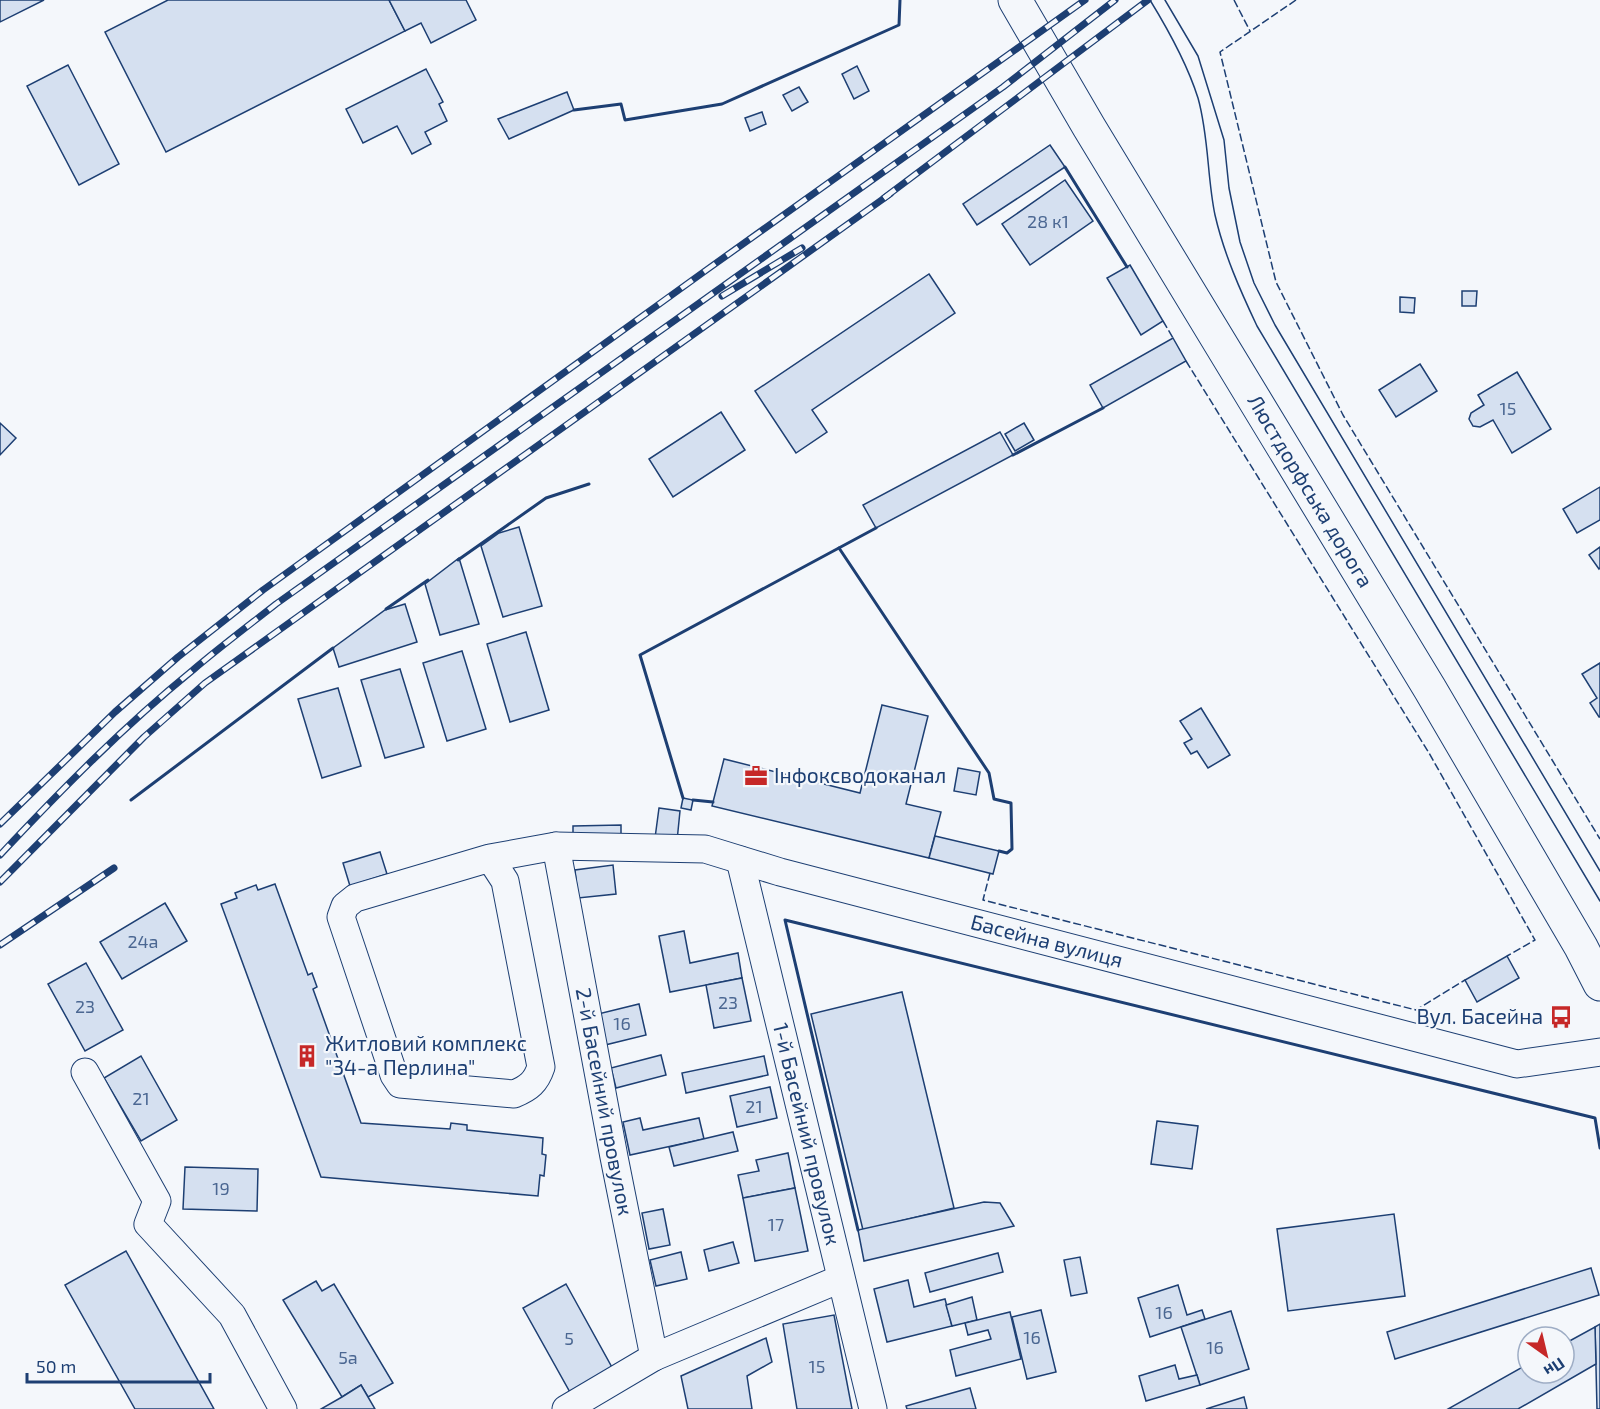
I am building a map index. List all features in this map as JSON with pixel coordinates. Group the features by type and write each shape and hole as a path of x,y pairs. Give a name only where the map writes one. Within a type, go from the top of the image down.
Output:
{"main road":[{"name":"Люстдорфська дорога","path":"1015,0 1089,127 1430,689 1581,947 1600,984"}],"street":[{"name":"Басейна вулиця","path":"490,858 505,881 541,1067 537,1080 526,1089 514,1094 400,1084 394,1075 341,917 345,906 355,897 490,858 556,846 705,849 1517,1064 1600,1052"},
{"name":"2-й Басейний провулок","path":"556,846 654,1357"},
{"name":"1-й Басейний провулок","path":"740,860 873,1409"},
{"path":"85,1072 157,1201 148,1224 232,1315 284,1409"},
{"path":"566,1409 654,1357 840,1280"}],"building":[{"path":"0,0 44,0 0,22"},
{"path":"168,0 389,0 405,31 166,152 105,32"},
{"path":"389,0 466,0 476,20 431,43 421,23 405,31"},
{"path":"68,65 119,164 79,185 27,86"},
{"path":"857,66 869,91 854,99 842,74"},
{"path":"426,69 443,102 439,104 447,121 425,132 431,144 412,154 397,126 363,143 346,109"},
{"path":"799,87 808,102 792,111 783,95"},
{"path":"567,92 574,110 509,139 498,119"},
{"path":"762,112 766,124 750,131 745,118"},
{"path":"1050,145 1065,167 977,225 963,204"},
{"path":"1065,180 1093,221 1030,265 1002,224"},
{"path":"1130,265 1163,321 1141,335 1107,278"},
{"path":"929,274 955,313 812,410 827,432 796,453 755,391"},
{"path":"1462,291 1477,291 1476,306 1462,306"},
{"path":"1400,297 1415,298 1414,313 1400,312"},
{"path":"1173,338 1186,361 1103,408 1090,385"},
{"path":"1420,364 1437,391 1396,417 1379,390"},
{"path":"1517,372 1551,429 1512,453 1493,420 1480,427 1473,426 1469,419 1471,413 1484,405 1478,395"},
{"path":"721,412 745,450 673,497 649,459"},
{"path":"0,423 16,438 0,455"},
{"path":"1024,423 1034,440 1015,451 1005,434"},
{"path":"1000,432 1013,455 876,528 863,505"},
{"path":"1600,487 1600,520 1577,533 1563,509"},
{"path":"519,527 542,606 503,617 481,546 499,533"},
{"path":"1600,547 1600,568 1599,569 1589,555"},
{"path":"459,558 479,624 440,635 425,584"},
{"path":"405,604 417,642 339,667 333,648 385,610"},
{"path":"526,632 549,710 510,722 487,644"},
{"path":"462,651 486,729 447,741 423,663"},
{"path":"1600,663 1599,717 1590,703 1597,698 1582,674"},
{"path":"400,669 424,747 385,758 361,680"},
{"path":"338,688 361,766 322,778 298,699"},
{"name":"Інфоксводоканал","path":"882,705 928,716 906,804 941,812 929,858 712,806 724,759 860,793"},
{"path":"1201,708 1230,755 1208,768 1197,751 1191,754 1184,743 1192,739 1180,721"},
{"path":"958,768 980,772 976,795 954,791"},
{"path":"683,798 693,800 691,810 681,808"},
{"path":"659,808 680,811 677,841 655,838"},
{"path":"621,825 621,839 573,839 573,826"},
{"path":"935,836 999,851 993,874 929,858"},
{"path":"380,852 387,874 350,886 343,863"},
{"path":"613,865 616,894 578,898 575,870"},
{"name":"Житловий комплекс \"34-а Перлина\"","path":"275,884 308,975 312,973 317,987 313,989 361,1123 450,1129 451,1123 467,1125 467,1130 543,1138 542,1154 546,1155 544,1176 540,1175 538,1196 321,1177 221,904 237,898 235,893 256,885 258,890"},
{"path":"165,903 187,941 122,979 100,942"},
{"path":"684,931 690,963 738,953 742,978 670,992 659,936"},
{"path":"1507,956 1519,978 1477,1002 1465,980"},
{"path":"86,963 123,1030 85,1051 48,984"},
{"path":"742,978 751,1021 714,1028 706,985"},
{"path":"902,992 954,1208 863,1230 811,1014"},
{"path":"639,1004 646,1035 605,1045 598,1014"},
{"path":"661,1055 666,1075 616,1088 611,1068"},
{"path":"141,1056 177,1120 141,1141 104,1078"},
{"path":"764,1056 768,1075 686,1093 682,1073"},
{"path":"770,1087 777,1118 737,1127 730,1096"},
{"path":"640,1118 643,1130 699,1118 704,1139 630,1155 623,1122"},
{"path":"1157,1121 1198,1126 1192,1169 1151,1164"},
{"path":"733,1132 738,1151 674,1166 669,1147"},
{"path":"788,1153 795,1188 743,1198 738,1175 759,1171 756,1160"},
{"path":"185,1167 258,1169 257,1211 183,1209"},
{"path":"795,1188 808,1251 755,1261 743,1198"},
{"path":"984,1202 1000,1203 1014,1226 864,1261 858,1230"},
{"path":"663,1209 670,1245 649,1249 642,1213"},
{"path":"1394,1214 1405,1296 1288,1311 1277,1229"},
{"path":"733,1242 739,1263 709,1271 704,1250"},
{"path":"126,1251 214,1409 135,1409 65,1285"},
{"path":"681,1252 687,1279 656,1286 650,1260"},
{"path":"998,1253 1003,1272 930,1292 925,1273"},
{"path":"1080,1257 1087,1293 1071,1296 1064,1260"},
{"path":"1591,1268 1599,1295 1395,1359 1387,1332"},
{"path":"908,1280 914,1307 945,1299 952,1326 887,1342 874,1289"},
{"path":"316,1281 322,1291 334,1284 393,1383 368,1397 361,1385 342,1397 283,1300"},
{"path":"566,1284 614,1371 571,1394 523,1308"},
{"path":"1178,1285 1187,1315 1202,1310 1205,1319 1150,1337 1138,1298"},
{"path":"972,1297 977,1320 952,1326 946,1305"},
{"path":"1041,1310 1056,1372 1027,1379 1012,1317"},
{"path":"1231,1311 1249,1369 1200,1385 1181,1327"},
{"path":"1010,1312 1021,1359 956,1376 950,1350 991,1339 988,1330 968,1335 965,1323"},
{"path":"834,1315 852,1409 797,1409 783,1324"},
{"path":"1600,1324 1600,1409 1597,1409 1595,1327"},
{"path":"1595,1327 1596,1364 1576,1376 1576,1337"},
{"path":"766,1338 772,1362 747,1376 752,1409 688,1409 681,1376"},
{"path":"1175,1365 1179,1379 1197,1375 1200,1385 1146,1401 1139,1376"},
{"path":"1516,1371 1516,1385 1560,1385 1518,1409 1448,1409"},
{"path":"361,1385 375,1409 321,1409 342,1397"},
{"path":"970,1388 976,1409 907,1409 906,1406"},
{"path":"1244,1397 1247,1409 1206,1409"}],"tram line":[{"path":"1150,0 1189,72 1198,98 1202,113 1215,215 1233,272 1257,326 1600,901"},
{"path":"1165,0 1198,56 1224,140 1229,188 1240,242 1254,283 1275,325 1600,871"}],"railway":[{"path":"0,824 115,712 178,657 263,590 1085,0"},
{"path":"0,855 142,713 203,661 276,604 1003,87 1115,0"},
{"path":"884,198 1148,0"},
{"path":"0,882 144,737 205,683 890,194"},
{"path":"722,296 802,248"},
{"path":"0,945 114,868"}],"fence":[{"path":"1234,0 1250,31"},
{"path":"1296,0 1220,52 1276,282 1343,415 1600,839"},
{"path":"1163,321 1173,338"},
{"path":"1186,361 1429,753 1535,940 1507,956"},
{"path":"990,873 983,900 1416,1010 1465,980"}],"wall":[{"path":"574,110 621,104 625,120 722,104 899,25 900,0"},
{"path":"1065,167 1127,267"},
{"path":"1013,455 1103,408"},
{"path":"458,560 546,498 589,484"},
{"path":"683,798 640,655 876,528"},
{"path":"839,548 989,773 994,799 1011,803 1012,849 1007,853 999,851"},
{"path":"386,609 428,580"},
{"path":"131,800 333,648"},
{"path":"693,800 713,802"},
{"path":"858,1230 785,920 1595,1118 1600,1148"}],"place":[{"name":"Інфоксводоканал","path":"756,776"},
{"name":"Вул. Басейна","path":"1561,1017"},
{"name":"Житловий комплекс \"34-а Перлина\"","path":"307,1056"}]}
